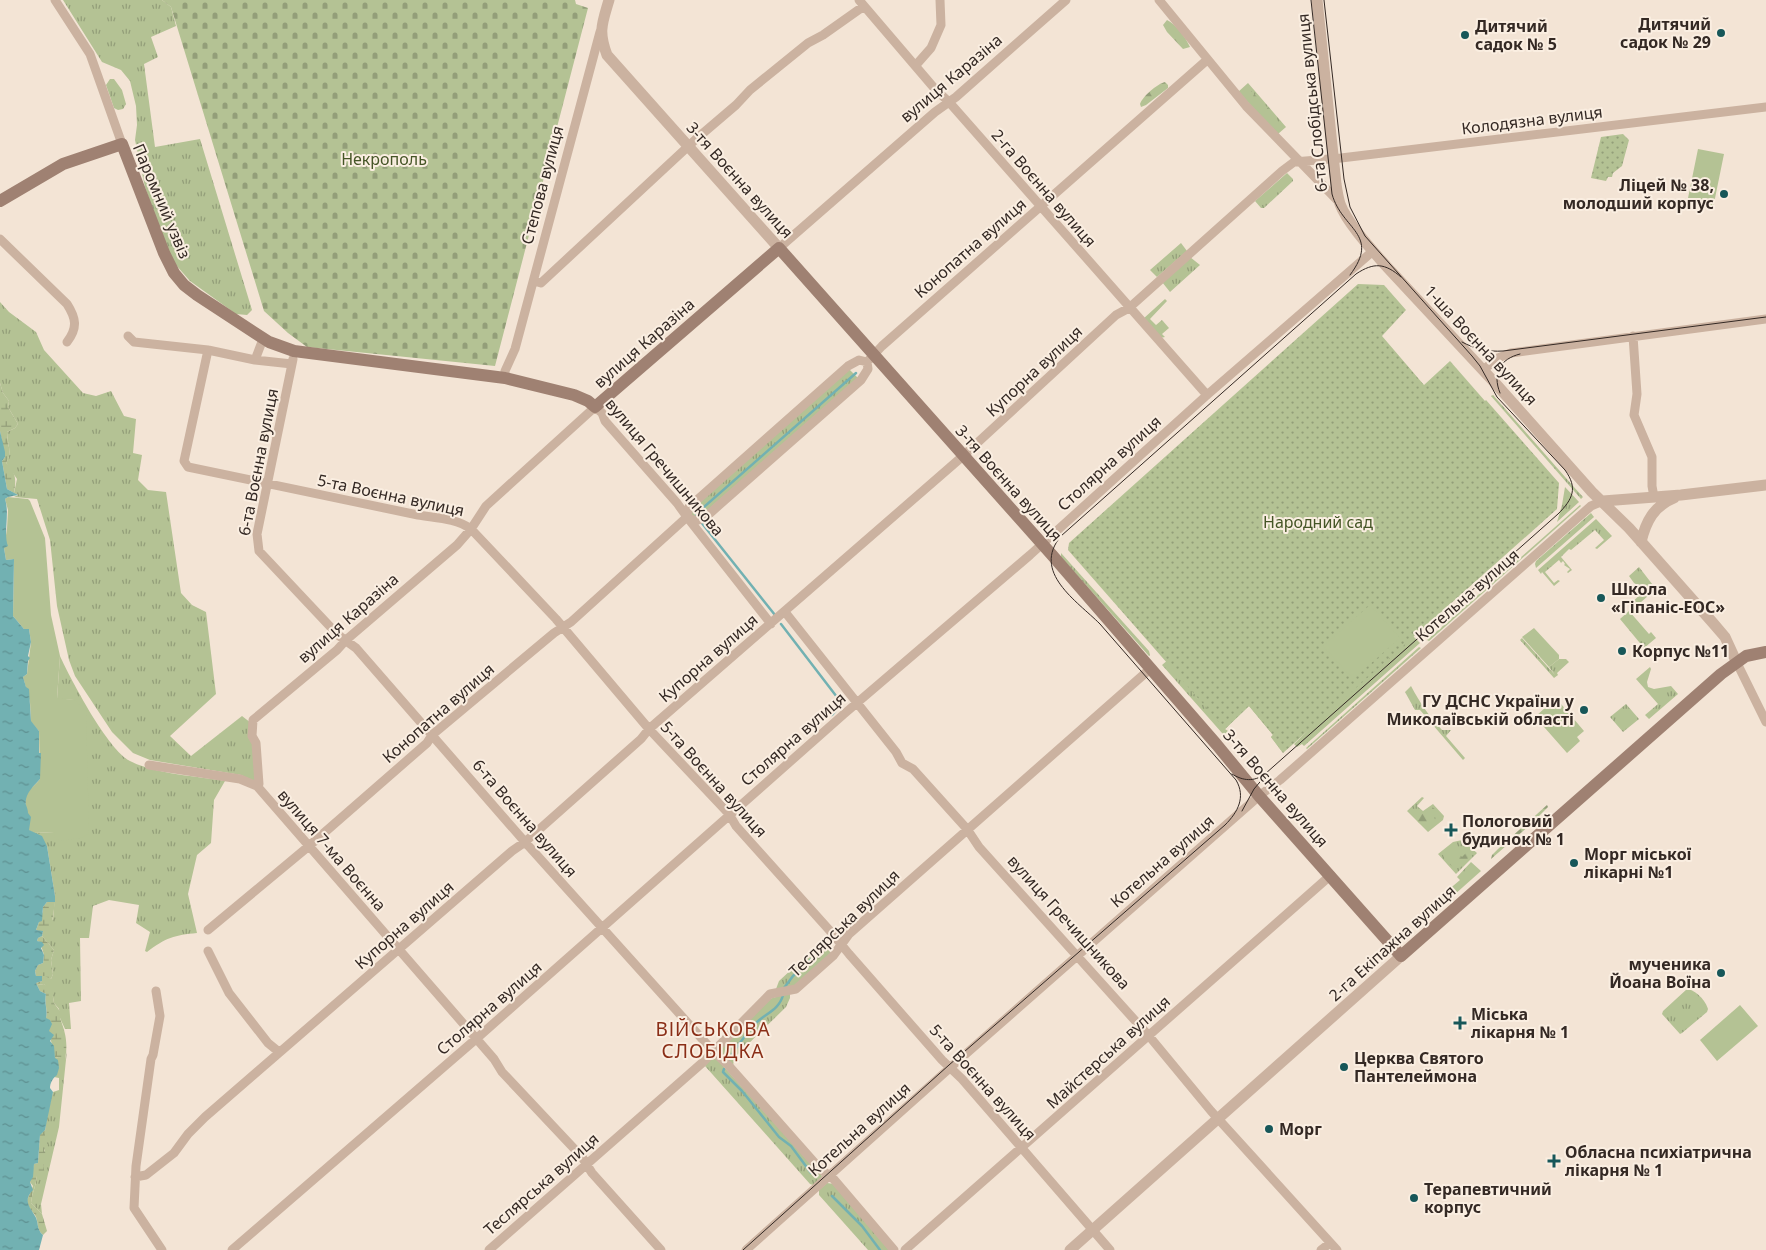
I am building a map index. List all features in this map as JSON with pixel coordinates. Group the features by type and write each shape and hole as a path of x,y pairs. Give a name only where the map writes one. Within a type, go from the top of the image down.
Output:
{"main road":[{"name":"Паромний узвіз","path":"0,201 63,164 122,144 164,254 174,273 184,285 197,295 259,336"},
{"name":"3-тя Воєнна вулиця","path":"779,248 870,359 963,456 1401,956"},
{"name":"вулиця Каразіна","path":"595,407 779,248"},
{"name":"вулиця Гречишникова","path":"259,336 293,358 504,378 574,395 588,401 595,407"},
{"path":"1736,662 1746,656 1766,652"},
{"name":"2-га Екіпажна вулиця","path":"1401,956 1592,786 1736,662"}],"street":[{"path":"55,0 90,54 122,144"},
{"name":"Степова вулиця","path":"504,378 515,348 534,281 609,0"},
{"path":"916,65 932,48 942,24 940,0"},
{"name":"вулиця Каразіна","path":"779,248 1066,0"},
{"name":"1-ша Воєнна вулиця","path":"1159,0 1246,106 1340,203 1373,252 1641,542 1724,637 1766,722"},
{"name":"6-та Слобідська вулиця","path":"1317,0 1336,184 1340,203"},
{"path":"534,281 541,283 736,105 750,90 808,43 823,35 861,3"},
{"name":"2-га Воєнна вулиця","path":"861,3 1207,395"},
{"name":"3-тя Воєнна вулиця","path":"600,29 607,55 779,248"},
{"name":"Конопатна вулиця","path":"686,517 699,521 709,514 860,380 868,369 870,359 1040,206 1207,60"},
{"name":"Колодязна вулиця","path":"1301,162 1766,107"},
{"name":"Купорна вулиця","path":"135,1177 146,1175 174,1153 188,1134 205,1117 642,739 649,729 963,456 1116,315 1129,308 1285,168 1294,162 1301,162"},
{"path":"0,239 67,304 74,315 76,326 67,342"},
{"name":"Столярна вулиця","path":"232,1250 476,1039 729,814 1042,545 1207,395 1373,252"},
{"path":"1483,370 1498,358 1512,352 1766,319"},
{"name":"вулиця Гречишникова","path":"128,336 134,342 208,350 255,360 293,358"},
{"path":"255,360 259,336"},
{"path":"1633,336 1637,394 1634,415 1652,457 1654,497"},
{"name":"5-та Воєнна вулиця","path":"208,350 185,463 191,468 455,521 471,528 563,627 649,729 729,814 736,826 930,1046 1023,1148 1110,1250"},
{"name":"6-та Воєнна вулиця","path":"293,358 257,534 259,551 338,634 356,648 525,842 821,1170 829,1175 894,1250"},
{"name":"Конопатна вулиця","path":"208,930 309,846 427,743 432,735 563,627 686,517 689,507 848,366 859,360 870,359"},
{"name":"вулиця Каразіна","path":"253,720 338,650 346,640 457,544 486,506 595,407"},
{"name":"вулиця Гречишникова","path":"595,407 677,503 771,624"},
{"path":"1603,501 1681,495 1766,485"},
{"path":"1641,542 1645,527 1654,512 1665,502 1681,495"},
{"name":"Котельна вулиця","path":"746,1250 1077,955 1259,796 1280,780 1591,506 1603,501"},
{"name":"вулиця Гречишникова","path":"784,612 858,703 896,752 902,764 912,770 967,829 979,847 1149,1036 1219,1119 1337,1250"},
{"name":"Теслярська вулиця","path":"489,1250 713,1051 770,994 796,990 833,956 849,934 1150,669"},
{"name":"вулиця 7-ма Воєнна","path":"253,720 252,736 256,743 259,784 257,786"},
{"name":"вулиця 7-ма Воєнна","path":"149,765 240,779 257,786 494,1059 502,1072 587,1164 592,1173 661,1250"},
{"name":"Майстерська вулиця","path":"905,1250 1331,875"},
{"path":"208,952 229,993 244,1015 268,1043 279,1052"},
{"name":"2-га Екіпажна вулиця","path":"1070,1250 1401,956"},
{"path":"156,990 160,1016 151,1059 135,1177 134,1208 162,1250"},
{"path":"1321,1250 1330,1243"}],"green space":[{"path":"63,0 162,0 171,7 176,26 151,37 158,57 144,64 155,147 200,139 252,310 247,315 236,314 190,281 176,265 164,243 145,187 135,140 137,125 136,106 130,81 121,70 102,62"},
{"name":"Некрополь","path":"162,0 575,0 576,4 588,8 495,366 307,347 264,311 171,7"},
{"path":"1167,20 1180,32 1190,47 1183,49 1167,32 1163,25"},
{"path":"110,79 114,79 122,90 126,104 123,109 118,110 114,108 106,85"},
{"path":"1165,82 1168,88 1141,107 1140,104 1147,94"},
{"path":"1248,83 1286,127 1278,134 1238,92"},
{"path":"1249,89 1269,109 1276,121 1266,119 1253,107 1244,93"},
{"path":"1623,134 1629,140 1622,166 1613,173 1612,177 1608,177 1606,181 1591,178 1601,137"},
{"path":"1698,149 1724,154 1713,208 1687,203"},
{"path":"1287,173 1293,181 1264,208 1261,208 1255,201"},
{"path":"1181,243 1187,251 1157,277 1150,270"},
{"path":"1190,257 1200,265 1170,292 1162,282"},
{"name":"Народний сад","path":"1358,284 1384,285 1406,310 1382,336 1424,385 1450,361 1486,400 1559,483 1557,509 1283,753 1271,737 1273,735 1249,706 1225,729 1068,550 1069,543"},
{"path":"1165,299 1167,301 1150,319 1156,325 1162,320 1169,328 1162,334 1165,337 1160,338 1143,319"},
{"path":"0,302 9,312 36,332 44,350 83,393 96,396 111,391 124,416 136,419 133,453 142,455 138,480 148,490 166,492 181,593 192,605 206,612 216,694 170,736 191,756 242,716 251,723 257,779 254,781 241,775 150,760 133,753 112,732 75,676 69,660 57,606 50,540 37,499 14,497 18,495 14,493 17,479 6,463 9,455 7,432 18,424 8,407 9,401 3,393 0,383"},
{"path":"849,369 859,379 696,520 689,518 690,510"},
{"path":"0,383 3,393 9,401 8,407 18,424 7,432 9,456 6,463 15,477 14,493 7,489 2,461 5,457 0,431"},
{"path":"1493,395 1583,497 1581,499 1491,396"},
{"path":"1565,487 1579,502 1557,522 1562,505"},
{"path":"8,497 28,499 30,501 45,538 51,615 60,656 57,698 74,700 86,710 89,834 80,838 60,841 55,838 54,832 34,833 28,830 26,796 40,779 39,731 31,722 30,702 23,677 27,674 31,642 29,629 24,629 13,616 14,559 6,560 4,548 8,510 5,499"},
{"path":"1580,505 1429,641 1427,640"},
{"path":"1591,513 1594,517 1536,568 1536,561"},
{"path":"1596,519 1612,536 1597,549 1595,548 1604,540 1595,530 1571,550 1569,549 1561,557 1572,570 1568,573 1570,569 1564,565 1563,561 1561,563 1559,560 1545,572 1554,583 1558,580 1560,581 1554,586 1538,570"},
{"path":"1061,553 1149,651 1149,656 1061,557"},
{"path":"1639,567 1656,589 1633,609 1629,605 1643,592 1629,576"},
{"path":"1370,605 1400,638 1353,679 1323,646"},
{"path":"1629,611 1649,634 1651,632 1656,638 1644,648 1620,619"},
{"path":"1534,628 1559,655 1559,659 1549,667 1522,637"},
{"path":"1409,632 1420,643 1304,746 1302,744 1297,747 1294,744"},
{"path":"1522,638 1555,675 1549,667 1559,659 1566,659 1569,662 1554,678 1520,640"},
{"path":"1419,647 1421,648 1306,748"},
{"path":"60,656 72,681 101,729 111,743 130,761 151,769 225,781 214,800 211,843 197,855 188,894 197,933 170,938 147,952 145,951 150,932 136,923 139,905 109,900 93,906 89,938 80,938 81,1001 69,1003 71,1029 65,1029 60,1018 59,1009 44,984 37,985 36,983 42,981 42,976 47,976 51,979 53,974 51,960 54,950 42,936 43,931 53,919 55,896 47,846 34,833 54,832 74,700 57,699"},
{"path":"1169,659 1257,705 1283,753 1271,737 1273,735 1249,706 1225,729 1228,731 1224,735 1162,665"},
{"path":"1650,667 1648,687 1654,689 1671,686 1678,694 1649,719 1645,715 1658,704 1636,679"},
{"path":"1411,686 1425,709 1442,730 1451,730 1446,736 1465,758 1463,760 1420,710 1415,710 1405,692"},
{"path":"1556,698 1584,731 1577,737 1580,741 1567,753 1536,716"},
{"path":"1626,704 1639,719 1623,732 1610,717"},
{"path":"1422,797 1424,798 1417,806 1423,811 1433,804 1444,816 1443,820 1428,832 1407,811"},
{"path":"1547,805 1548,807 1531,824 1491,859 1498,849"},
{"path":"1431,806 1441,814 1442,818 1438,815 1434,817 1437,824 1427,829 1418,822 1413,811 1419,810 1419,813 1424,814"},
{"path":"1462,840 1477,853 1456,874 1438,854 1453,842"},
{"path":"1446,849 1448,851 1456,850 1462,857 1466,853 1470,856 1461,867 1455,869 1445,860 1442,852"},
{"path":"1471,862 1481,871 1445,903 1440,897 1460,880 1457,877"},
{"path":"47,902 55,902 51,930 46,933 36,930 43,907"},
{"path":"42,936 54,950 51,960 53,974 51,979 45,976 36,976 35,971 38,965 43,963 44,955 40,942 37,941"},
{"path":"820,943 828,948 831,956 795,987 776,989 779,981"},
{"path":"44,984 52,991 54,1003 62,1014 60,1018 65,1034 65,1060 61,1060 59,1057 55,1058 46,1018 46,994 40,991 37,985"},
{"path":"1687,989 1694,991 1700,996 1708,1009 1707,1012 1680,1034 1662,1014"},
{"path":"790,993 786,1007 734,1058 733,1067 719,1053 720,1047 769,999"},
{"path":"1740,1005 1758,1026 1717,1061 1700,1040"},
{"path":"67,1050 59,1127 41,1204 42,1214 31,1203 37,1176 43,1171 46,1157 44,1148 45,1134 51,1099 53,1092 59,1090 59,1078 54,1077 55,1058 59,1057 65,1060"},
{"path":"711,1057 715,1057 821,1174 822,1177 813,1185 810,1184 705,1066"},
{"path":"45,1130 45,1141 48,1145 44,1150 49,1160 43,1166 44,1177 37,1176 31,1203 42,1214 47,1231 43,1235 39,1230 35,1215 29,1207 27,1200 33,1186 30,1182 34,1164 38,1163 40,1134"},
{"path":"827,1183 834,1184 890,1250 868,1250 819,1195 819,1190"}],"water":[{"path":"0,431 5,452 5,457 2,461 7,489 18,495 5,499 8,546 4,548 6,560 14,559 13,616 24,629 29,629 31,642 28,656 30,658 27,674 23,677 26,687 29,689 31,721 39,731 39,753 41,753 40,779 26,797 26,805 31,817 29,830 42,836 47,846 55,896 55,902 47,902 43,907 42,921 39,922 36,930 43,931 42,936 37,941 42,942 44,945 41,948 44,955 43,963 38,965 35,971 36,976 42,976 42,981 36,983 40,991 46,994 46,1018 52,1024 49,1031 54,1035 50,1041 54,1046 55,1058 58,1060 59,1068 50,1088 53,1092 45,1130 40,1135 38,1163 34,1164 33,1177 30,1182 33,1190 28,1197 29,1206 43,1235 39,1250 0,1250"}],"waterway":[{"path":"698,518 696,514 856,373"},
{"path":"701,522 775,615"},
{"path":"781,624 840,701 840,706 832,715"},
{"path":"784,988 793,976 823,949"},
{"path":"728,1061 753,1026 778,1005 783,995"},
{"path":"724,1069 723,1072 742,1091 779,1137 791,1146 811,1173"},
{"path":"832,1196 862,1226 880,1250"}],"tram line":[{"path":"1311,0 1332,194 1343,216 1361,241 1362,250 1359,261 1350,275"},
{"path":"1232,774 1248,780 1265,774 1558,514 1572,493 1572,482 1565,470 1497,397 1480,366 1472,356 1365,236 1350,207 1344,179 1324,0"},
{"path":"743,1250 949,1065 1225,825 1234,815 1240,798 1239,786 1236,780 1100,624 1061,585 1054,574 1051,562 1053,549 1061,536 1356,274 1368,267 1379,266 1390,269 1401,277"},
{"path":"1462,342 1482,350 1503,351 1766,317"},
{"path":"1500,393 1497,379 1500,368 1507,359 1520,354"},
{"path":"1242,811 1254,789 1265,776"}],"place":[{"name":"Дитячий садок № 29","path":"1721,33"},
{"name":"Дитячий садок № 5","path":"1465,35"},
{"name":"Ліцей № 38, молодший корпус","path":"1724,194"},
{"name":"Школа «Гіпаніс-ЕОС»","path":"1601,598"},
{"name":"Корпус №11","path":"1622,651"},
{"name":"ГУ ДСНС України у Миколаївській області","path":"1584,710"},
{"name":"Пологовий будинок № 1","path":"1451,830"},
{"name":"Морг міської лікарні №1","path":"1574,863"},
{"name":"мученика Йоана Воїна","path":"1721,973"},
{"name":"Міська лікарня № 1","path":"1460,1023"},
{"name":"Церква Святого Пантелеймона","path":"1344,1067"},
{"name":"Морг","path":"1269,1129"},
{"name":"Обласна психіатрична лікарня № 1","path":"1554,1161"},
{"name":"Терапевтичний корпус","path":"1414,1198"}],"district":[{"name":"ВІЙСЬКОВА СЛОБІДКА","path":"713,1040"}]}
